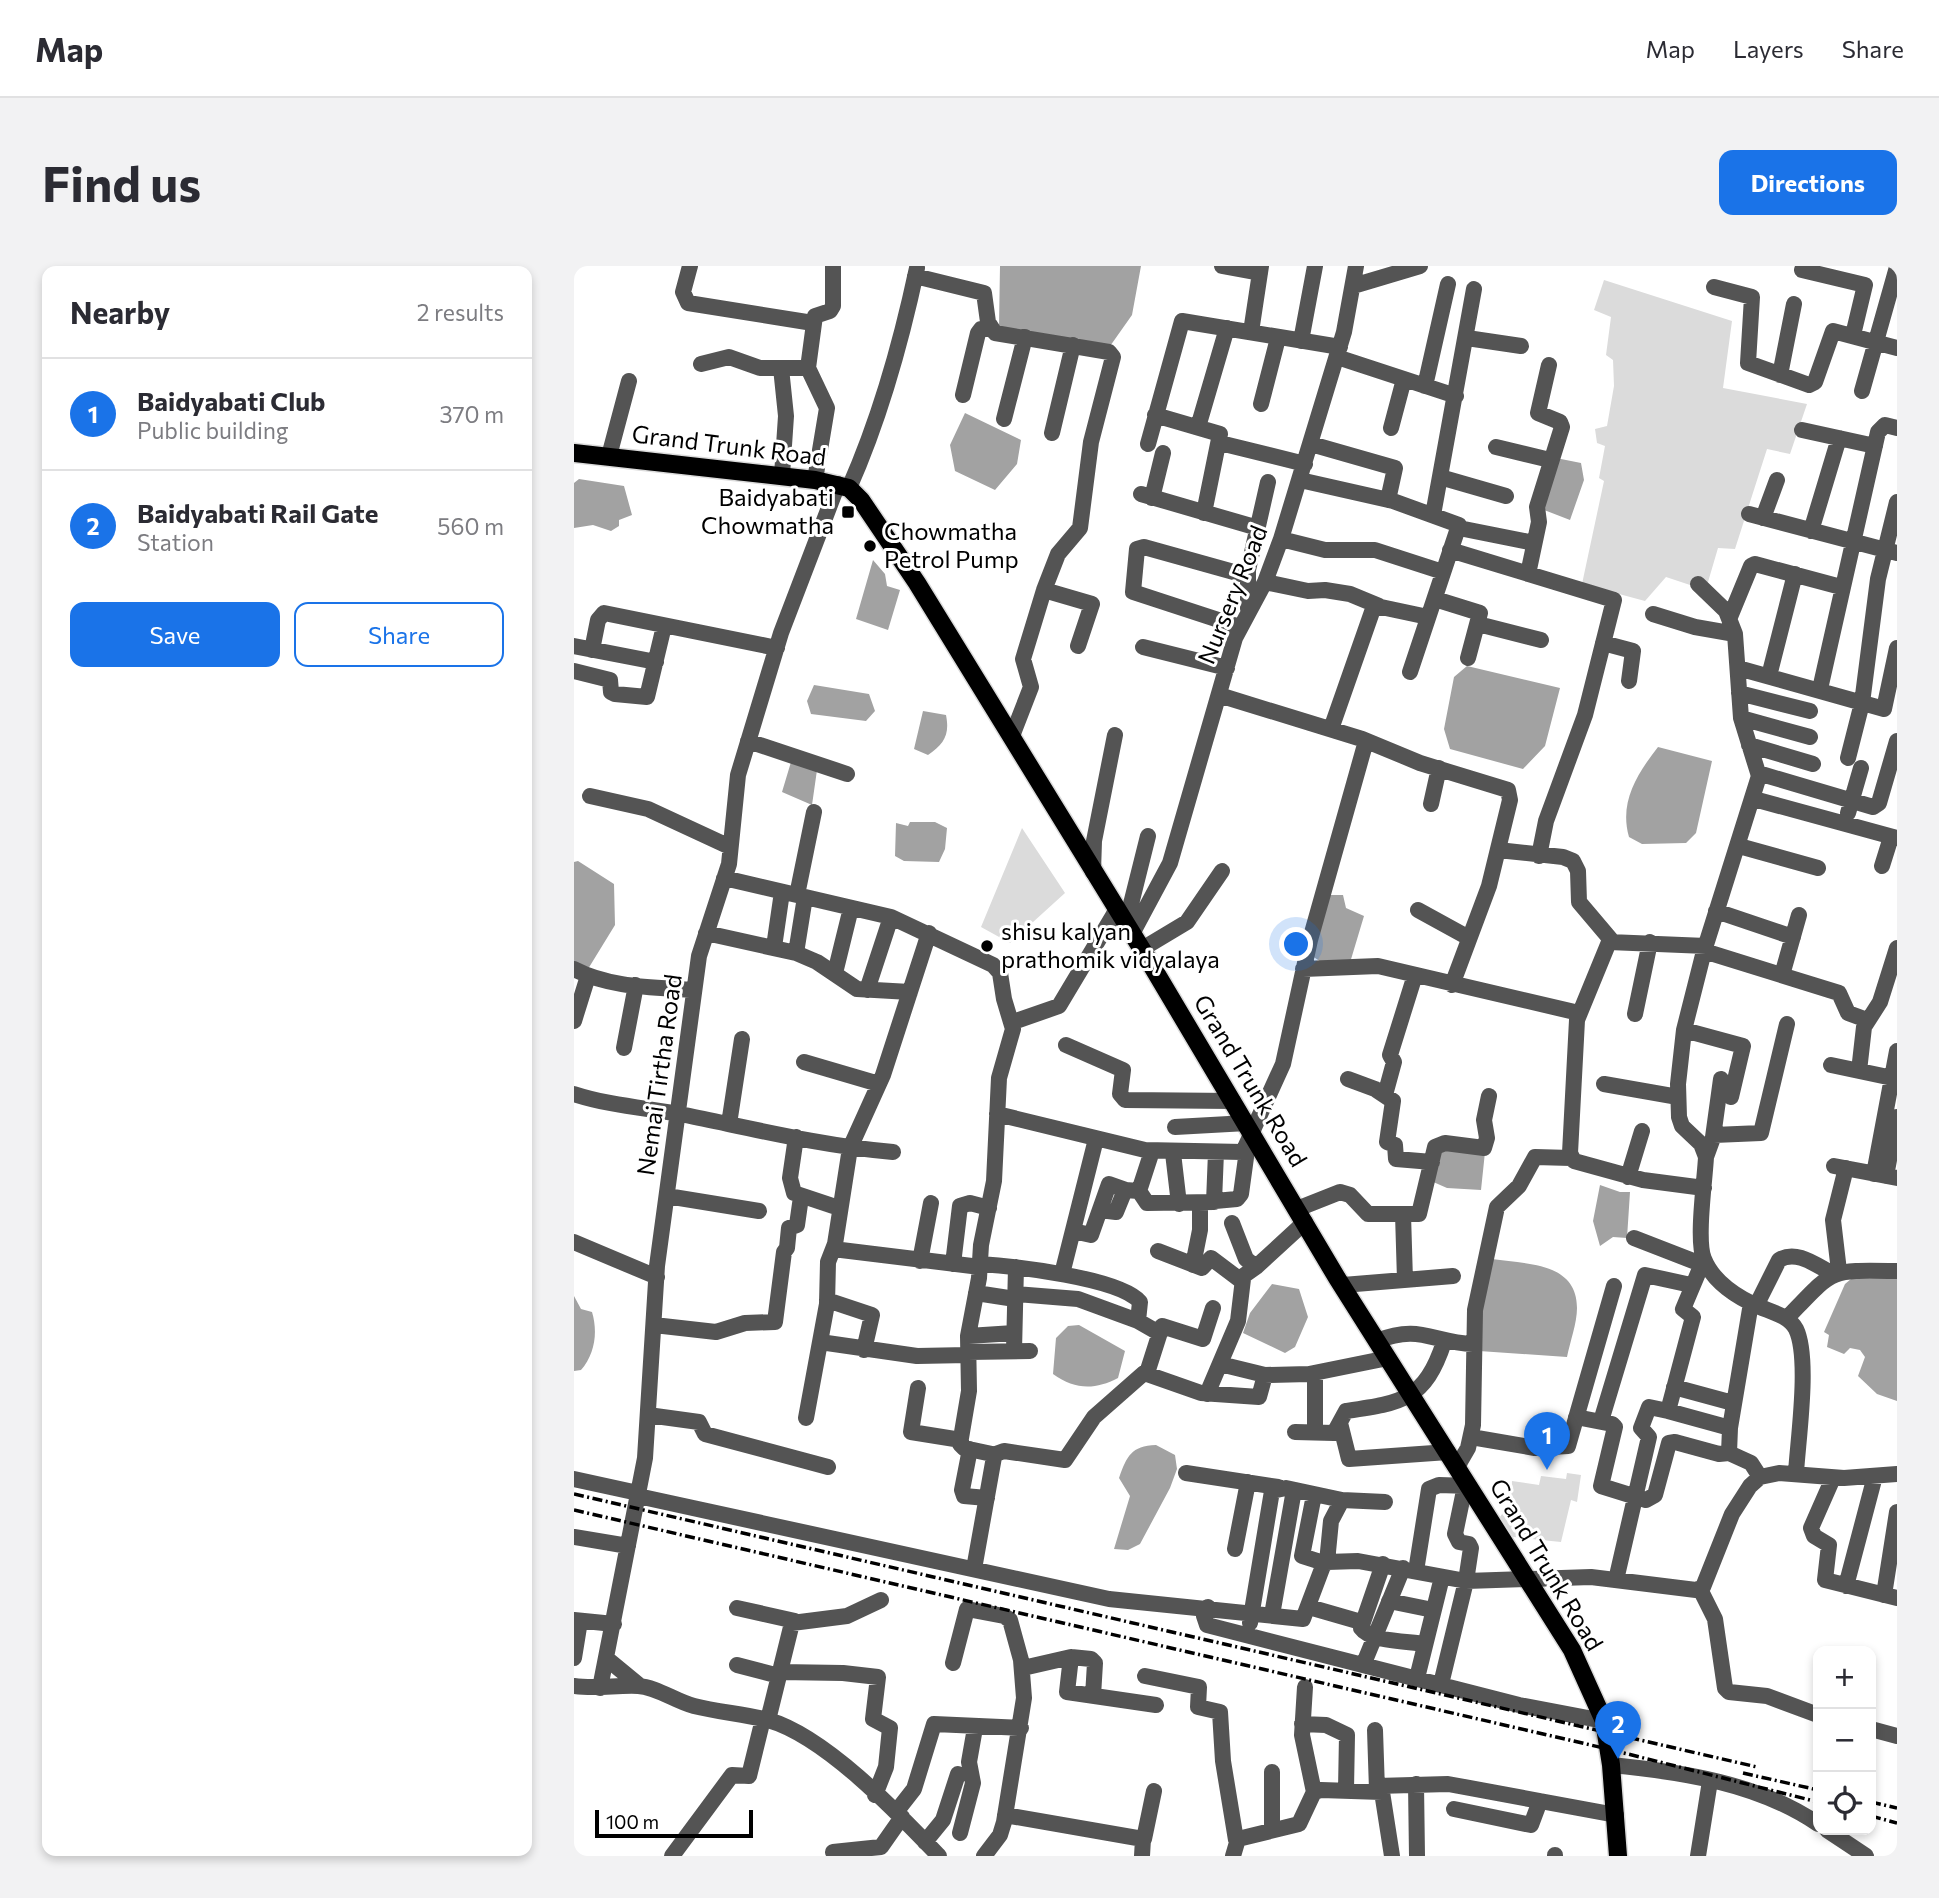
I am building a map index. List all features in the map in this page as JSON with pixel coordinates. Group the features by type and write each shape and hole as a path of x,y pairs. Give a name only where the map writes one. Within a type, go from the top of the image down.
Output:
{"main road":[{"name":"Grand Trunk Road","path":"574,453 782,475 844,486 889,539 1142,949 1233,1101 1249,1133 1467,1486 1572,1650 1604,1721 1611,1765 1618,1856"}],"street":[{"path":"690,266 683,292 688,303 813,323"},
{"path":"815,480 827,408 808,368 813,323 816,316 830,311 833,306 833,266"},
{"path":"1222,266 1261,270 1251,332"},
{"path":"1301,341 1315,266"},
{"name":"Nursery Road","path":"1125,922 1170,863 1240,627 1265,582 1305,464 1338,352 1356,266"},
{"path":"1353,286 1420,266"},
{"path":"1862,391 1897,267"},
{"path":"916,271 982,291 986,297 990,329"},
{"name":"Nemai Tirtha Road","path":"600,1688 638,1495 648,1415 657,1276 694,990 706,933 724,878 738,775 777,649 844,486 877,416 916,271"},
{"path":"1802,271 1865,285 1853,335"},
{"path":"1425,386 1448,284"},
{"path":"1714,287 1751,296 1747,362 1780,375 1812,385 1830,333 1837,331 1897,348"},
{"path":"1433,515 1474,289"},
{"path":"1780,375 1794,303"},
{"path":"1148,444 1182,321 1301,341 1456,396"},
{"path":"1198,427 1227,328"},
{"path":"963,396 981,329 1109,352 1113,360 1090,449 1080,528 1058,554 1044,590 1023,659 1031,687 1012,736"},
{"path":"1004,419 1025,337"},
{"path":"1261,404 1278,338"},
{"path":"1467,338 1521,346"},
{"path":"1052,433 1073,345"},
{"path":"701,364 729,357 752,367 808,368"},
{"path":"1528,573 1539,522 1537,507 1561,423 1538,413 1549,365"},
{"path":"781,368 786,416 782,475"},
{"path":"1391,428 1404,379"},
{"path":"609,456 629,381"},
{"path":"1155,415 1217,432 1220,443 1203,513"},
{"path":"1819,689 1875,446 1882,426 1897,428"},
{"path":"1802,430 1875,446"},
{"path":"1811,531 1839,438"},
{"path":"1220,443 1305,464"},
{"path":"1311,444 1395,468 1388,500"},
{"path":"1496,447 1550,460"},
{"path":"1163,453 1146,496 1258,528"},
{"path":"1440,477 1506,496"},
{"path":"1300,480 1388,500 1456,523 1459,528 1534,544"},
{"path":"1777,480 1756,516 1891,552"},
{"path":"1248,609 1248,576 1268,482"},
{"path":"1845,824 1852,802 1862,703 1891,552 1897,502"},
{"path":"1410,672 1459,528"},
{"path":"1281,539 1325,550 1374,551 1443,572"},
{"path":"1240,627 1133,592 1137,549 1144,547 1248,576"},
{"path":"1450,550 1613,598 1585,715 1546,821 1539,856"},
{"path":"1730,617 1753,565 1760,564 1841,587"},
{"path":"1769,676 1795,574"},
{"path":"1265,582 1308,591 1325,590 1350,594 1378,606 1428,617"},
{"path":"1698,584 1730,617 1735,634 1741,718 1758,773 1754,799 1716,911 1684,1030 1678,1097 1682,1126 1701,1144 1706,1157"},
{"path":"1044,590 1092,604 1078,646"},
{"path":"1435,599 1477,610 1480,615 1468,658"},
{"path":"1331,729 1373,609 1378,606"},
{"path":"656,662 579,649 604,613 777,649"},
{"path":"1653,614 1695,627 1735,634"},
{"path":"1478,624 1541,640"},
{"path":"574,671 610,680 611,692 615,694 643,698 649,693 664,626"},
{"path":"1603,643 1633,651 1629,681"},
{"path":"1143,647 1227,668"},
{"path":"1738,668 1819,689 1891,712 1897,648"},
{"path":"1739,693 1810,712"},
{"path":"1219,695 1331,729 1508,790 1510,800 1498,850 1452,985"},
{"path":"1741,718 1810,737"},
{"path":"1093,872 1093,846 1115,735"},
{"path":"748,741 847,774"},
{"path":"998,1114 1152,1152 1242,1152 1283,1064 1303,969 1366,741"},
{"path":"1758,773 1867,807 1876,806 1892,774 1897,741"},
{"path":"1749,745 1813,764"},
{"path":"1431,804 1439,768"},
{"path":"590,796 648,809 730,847"},
{"path":"1754,799 1894,838 1882,866"},
{"path":"775,947 795,895 814,812"},
{"path":"1013,1022 1055,1009 1064,1001 1125,922 1148,836"},
{"path":"1739,846 1818,868"},
{"path":"1498,850 1563,857 1573,861 1578,874 1579,902 1612,941 1705,948 1839,993 1847,1013 1867,1020"},
{"path":"1142,949 1186,922 1222,871"},
{"path":"724,878 891,917 998,968 1004,999 1013,1022 1012,1037 999,1078 994,1181 968,1348 969,1391 962,1490 964,1496 987,1498"},
{"path":"795,895 796,953"},
{"path":"835,973 851,908"},
{"path":"1418,910 1469,938"},
{"path":"1716,911 1793,937"},
{"path":"1782,975 1799,915"},
{"path":"867,990 891,917"},
{"path":"706,933 796,953 835,973 850,986 867,990 910,992"},
{"path":"806,1418 827,1300 827,1268 833,1249 850,1148 879,1084 929,933"},
{"path":"1572,1158 1578,1013 1612,941"},
{"path":"1635,1014 1650,942"},
{"path":"1859,1071 1867,1020 1880,1002 1897,947"},
{"path":"1303,969 1370,965 1578,1013"},
{"path":"574,1021 581,972 636,985 694,990"},
{"path":"1385,1095 1394,1062 1390,1055 1415,975"},
{"path":"624,1048 636,985"},
{"path":"1880,1002 1897,1007"},
{"path":"1713,1137 1760,1135 1787,1024"},
{"path":"1684,1030 1744,1046 1731,1097"},
{"path":"729,1124 742,1040"},
{"path":"1066,1045 1123,1070 1122,1098 1174,1102 1233,1101"},
{"path":"1886,1176 1897,1051"},
{"path":"804,1062 879,1084"},
{"path":"1831,1065 1894,1079"},
{"path":"1348,1079 1385,1095 1394,1103 1387,1142 1395,1145 1396,1159 1432,1162"},
{"path":"1668,1411 1693,1317 1683,1311 1702,1261 1706,1157 1713,1137 1721,1079"},
{"path":"1604,1084 1678,1097"},
{"path":"574,1094 625,1107 677,1114 850,1148 893,1152"},
{"path":"1207,1394 1238,1321 1243,1279 1301,1216 1340,1192 1350,1195 1368,1214 1422,1211 1432,1162 1440,1143 1484,1149 1488,1138 1484,1119 1489,1096"},
{"path":"1174,1102 1174,1152 1179,1204"},
{"path":"1886,1176 1897,1117"},
{"path":"1175,1127 1249,1133"},
{"path":"1628,1177 1642,1131"},
{"path":"1132,1190 1147,1203 1179,1204 1237,1199 1241,1194 1249,1133"},
{"path":"796,1138 790,1178 794,1193 839,1208"},
{"path":"1062,1273 1096,1139"},
{"path":"1073,1231 1091,1235 1100,1210 1116,1212 1132,1190 1152,1152"},
{"path":"1193,1265 1216,1152"},
{"path":"1340,1423 1349,1459 1453,1460 1471,1437 1475,1310 1497,1207 1519,1186 1535,1157 1572,1158 1628,1177 1704,1188"},
{"path":"1836,1272 1833,1220 1840,1167 1886,1176"},
{"path":"667,1196 759,1211"},
{"path":"654,1325 716,1332 745,1323 775,1322 784,1252 790,1227 797,1225 801,1197"},
{"path":"920,1261 931,1203"},
{"path":"954,1264 960,1206 970,1203 989,1208"},
{"path":"1403,1214 1405,1280"},
{"path":"1232,1223 1246,1259 1256,1267"},
{"path":"1634,1238 1702,1261 1728,1290 1787,1318 1795,1326 1800,1340 1801,1387 1796,1473"},
{"path":"574,1242 657,1276"},
{"path":"833,1249 920,1261 1016,1267 1062,1273 1136,1298 1140,1302 1138,1321"},
{"path":"1158,1251 1203,1268 1211,1258 1243,1279"},
{"path":"1729,1452 1733,1403 1753,1304 1779,1260 1785,1256 1799,1256 1836,1272 1897,1272"},
{"path":"968,1348 1022,1351 1014,1333 1016,1267"},
{"path":"1787,1318 1836,1272"},
{"path":"1601,1422 1646,1274 1691,1285"},
{"path":"1343,1285 1452,1276"},
{"path":"1471,1437 1535,1448 1568,1446 1614,1286"},
{"path":"976,1293 1078,1299 1138,1321 1159,1333"},
{"path":"827,1300 872,1315 864,1350"},
{"path":"1609,1303 1635,1310"},
{"path":"918,1388 911,1432 966,1445 993,1455 1003,1451 1065,1460 1094,1418 1147,1373 1163,1325 1203,1339 1213,1308"},
{"path":"1377,1340 1412,1331 1444,1342 1473,1345"},
{"path":"820,1342 929,1357 1014,1333"},
{"path":"1295,1432 1336,1433 1346,1410 1388,1405 1412,1396 1429,1377 1444,1342"},
{"path":"1220,1364 1265,1375 1315,1373 1388,1358"},
{"path":"1147,1373 1207,1394 1259,1397 1265,1375"},
{"path":"1315,1373 1315,1432"},
{"path":"1674,1387 1733,1403"},
{"path":"1616,1580 1648,1437 1641,1423 1649,1407 1730,1428"},
{"path":"648,1415 699,1422 705,1434 828,1466"},
{"path":"1576,1417 1612,1424 1616,1431 1600,1485 1634,1497 1654,1499 1672,1442 1719,1454 1729,1452 1751,1463 1760,1477"},
{"path":"974,1569 993,1455"},
{"path":"1186,1473 1342,1500 1385,1502"},
{"path":"1813,1714 1767,1696 1730,1692 1725,1688 1715,1619 1700,1589 1732,1514 1760,1477 1796,1473 1833,1478 1897,1474"},
{"path":"1846,1586 1875,1476"},
{"path":"1833,1478 1811,1532 1829,1545 1825,1580 1891,1596 1897,1512"},
{"path":"574,1479 1110,1599 1208,1607 1303,1619 1325,1562 1331,1521 1342,1500"},
{"path":"1234,1549 1248,1482"},
{"path":"1364,1663 1390,1601 1410,1570 1429,1489 1439,1485 1467,1486 1455,1534 1459,1542 1469,1544 1471,1548 1466,1581 1441,1684"},
{"path":"1249,1635 1268,1502 1272,1491 1286,1489"},
{"path":"1272,1615 1286,1489"},
{"path":"1314,1495 1302,1556 1325,1562 1383,1564 1466,1581 1574,1577 1700,1589"},
{"path":"574,1536 628,1546"},
{"path":"1383,1564 1361,1622 1364,1632 1425,1644"},
{"path":"1417,1678 1442,1577"},
{"path":"737,1608 795,1621 847,1616 881,1600"},
{"path":"1390,1601 1433,1611"},
{"path":"1208,1607 1204,1616 1207,1625 1364,1663 1518,1705 1604,1721"},
{"path":"1309,1607 1361,1622"},
{"path":"953,1663 969,1608 1007,1617 1023,1668 1021,1728 1000,1835 984,1856"},
{"path":"574,1658 577,1620 614,1624"},
{"path":"672,1856 732,1776 749,1776 795,1621"},
{"path":"1023,1668 1071,1657 1085,1657 1095,1663 1093,1696"},
{"path":"1071,1657 1067,1692 1156,1705"},
{"path":"606,1658 640,1686 684,1703 765,1720 811,1741 899,1815 939,1856"},
{"path":"737,1665 780,1674 843,1673 878,1677 873,1719 890,1728 886,1767 875,1794"},
{"path":"1145,1676 1199,1687 1198,1707 1220,1712 1234,1848 1272,1829 1299,1824 1314,1792 1303,1749 1305,1687"},
{"path":"574,1686 640,1686"},
{"path":"832,1852 881,1847 914,1789 933,1724 1021,1728"},
{"path":"1302,1724 1326,1725 1348,1735 1346,1790"},
{"path":"960,1833 973,1783 969,1762 975,1728"},
{"path":"1375,1730 1377,1788 1385,1800 1392,1856"},
{"path":"1876,1730 1897,1736"},
{"path":"1611,1765 1673,1772 1710,1780 1766,1796 1813,1821"},
{"path":"1272,1772 1272,1829"},
{"path":"925,1842 943,1820 958,1774"},
{"path":"1698,1856 1710,1780"},
{"path":"1416,1784 1417,1856"},
{"path":"1314,1792 1448,1784 1616,1815"},
{"path":"1142,1856 1154,1791"},
{"path":"1454,1808 1531,1825 1541,1801"},
{"path":"1005,1815 1144,1839"},
{"path":"1834,1835 1866,1856"}],"shaded area":[{"path":"1000,266 1141,266 1132,315 1108,349 999,326"},
{"path":"1604,280 1732,321 1723,388 1807,404 1790,454 1767,449 1735,549 1718,548 1708,582 1690,585 1666,577 1645,601 1582,584 1604,481 1599,478 1605,446 1597,443 1595,429 1607,426 1614,386 1613,360 1606,355 1611,317 1594,310"},
{"path":"965,413 1021,440 1017,464 995,490 955,471 950,445"},
{"path":"1556,458 1581,463 1584,480 1570,520 1539,508"},
{"path":"579,479 624,486 632,515 619,520 619,526 611,531 593,525 574,528 574,483"},
{"path":"873,560 885,574 887,586 900,590 888,630 856,619"},
{"path":"1467,666 1560,688 1545,746 1523,769 1450,749 1444,729 1454,677"},
{"path":"814,685 869,694 875,711 866,721 811,714 807,701"},
{"path":"923,711 946,715 947,722 944,738 928,755 914,749"},
{"path":"1658,747 1712,761 1696,833 1686,843 1642,844 1629,837 1626,812 1628,800 1637,778"},
{"path":"791,762 817,770 812,805 782,792"},
{"path":"910,822 935,822 947,828 945,849 939,862 904,861 895,856 896,823 908,826"},
{"path":"1022,828 1065,893 1010,943 981,927"},
{"path":"578,861 614,884 615,925 588,969 574,963 574,862"},
{"path":"1326,895 1343,895 1346,908 1364,916 1349,966 1332,969 1312,956"},
{"path":"1442,1147 1485,1152 1481,1190 1447,1188 1431,1181"},
{"path":"1600,1185 1620,1192 1630,1192 1627,1238 1613,1237 1600,1246 1593,1221"},
{"path":"1492,1259 1547,1268 1568,1282 1575,1293 1577,1308 1567,1357 1479,1351 1475,1315"},
{"path":"1897,1278 1897,1401 1877,1394 1858,1376 1865,1357 1860,1350 1850,1348 1844,1354 1827,1347 1829,1335 1824,1332 1845,1284 1851,1279"},
{"path":"1272,1284 1299,1289 1308,1317 1295,1347 1285,1353 1243,1333 1250,1313"},
{"path":"574,1296 581,1309 592,1312 595,1335 586,1364 581,1370 574,1371"},
{"path":"1079,1325 1125,1351 1118,1378 1101,1385 1085,1386 1069,1383 1053,1374 1056,1338 1068,1326"},
{"path":"1156,1445 1175,1455 1177,1469 1170,1488 1140,1544 1128,1550 1114,1549 1130,1496 1119,1478 1122,1470 1135,1450"},
{"path":"1567,1473 1581,1475 1577,1502 1571,1500 1561,1542 1513,1537 1500,1517 1511,1501 1512,1481 1539,1485 1541,1476 1566,1479"}],"railway":[{"path":"574,1494 1757,1767"},
{"path":"574,1510 1608,1749 1813,1801"},
{"path":"1743,1773 1813,1789"},
{"path":"1876,1803 1897,1808"},
{"path":"1876,1817 1897,1823"}],"place":[{"name":"Baidyabati Chowmatha","path":"848,512"},
{"name":"Chowmatha Petrol Pump","path":"870,546"},
{"name":"shisu kalyan prathomik vidyalaya","path":"987,946"},
{"name":"Baidyabati Club","path":"1547,1470"},
{"name":"Baidyabati Rail Gate","path":"1618,1759"}]}
